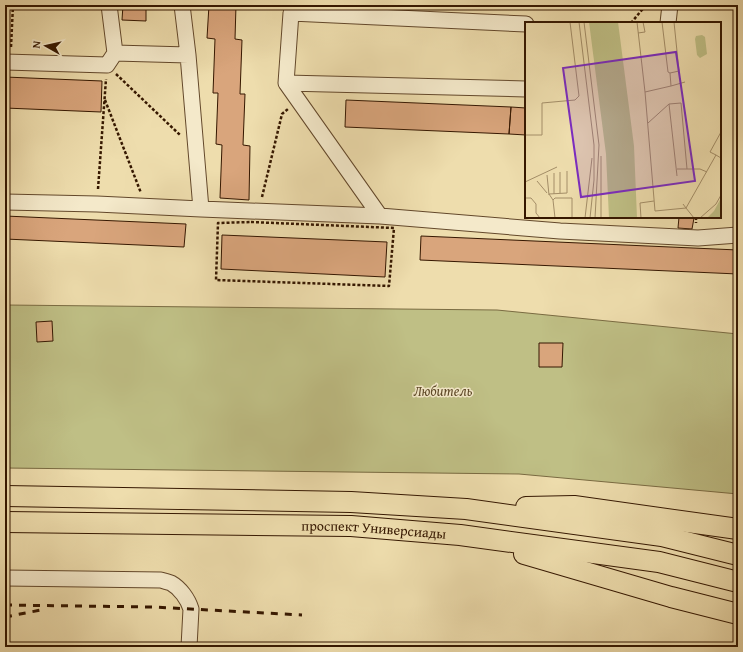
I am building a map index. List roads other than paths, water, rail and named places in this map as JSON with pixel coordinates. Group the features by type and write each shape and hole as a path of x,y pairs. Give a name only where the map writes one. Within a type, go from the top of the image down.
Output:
{"main road":[{"name":"проспект Универсиады","path":"5,496 351,502 466,508 662,536 738,554"},
{"path":"466,508 574,506 738,529"},
{"name":"проспект Универсиады","path":"5,522 351,526 460,535 659,562 738,582"},
{"path":"460,535 671,597 738,614"}],"lane":[{"path":"109,5 111,59"},
{"path":"182,5 188,56 201,209"},
{"path":"668,22 670,5"},
{"path":"380,216 286,83 290,13 525,24"},
{"path":"8,62 188,56"},
{"path":"286,83 525,89"},
{"path":"5,202 97,204 380,216 560,231 698,238 738,235"},
{"path":"5,578 161,580 172,584 182,593 191,609 189,647"}],"railway":[{"path":"5,605 153,607 302,615"},
{"path":"5,617 46,609"}],"park label":[{"name":"Любитель","path":"443,391"}]}
